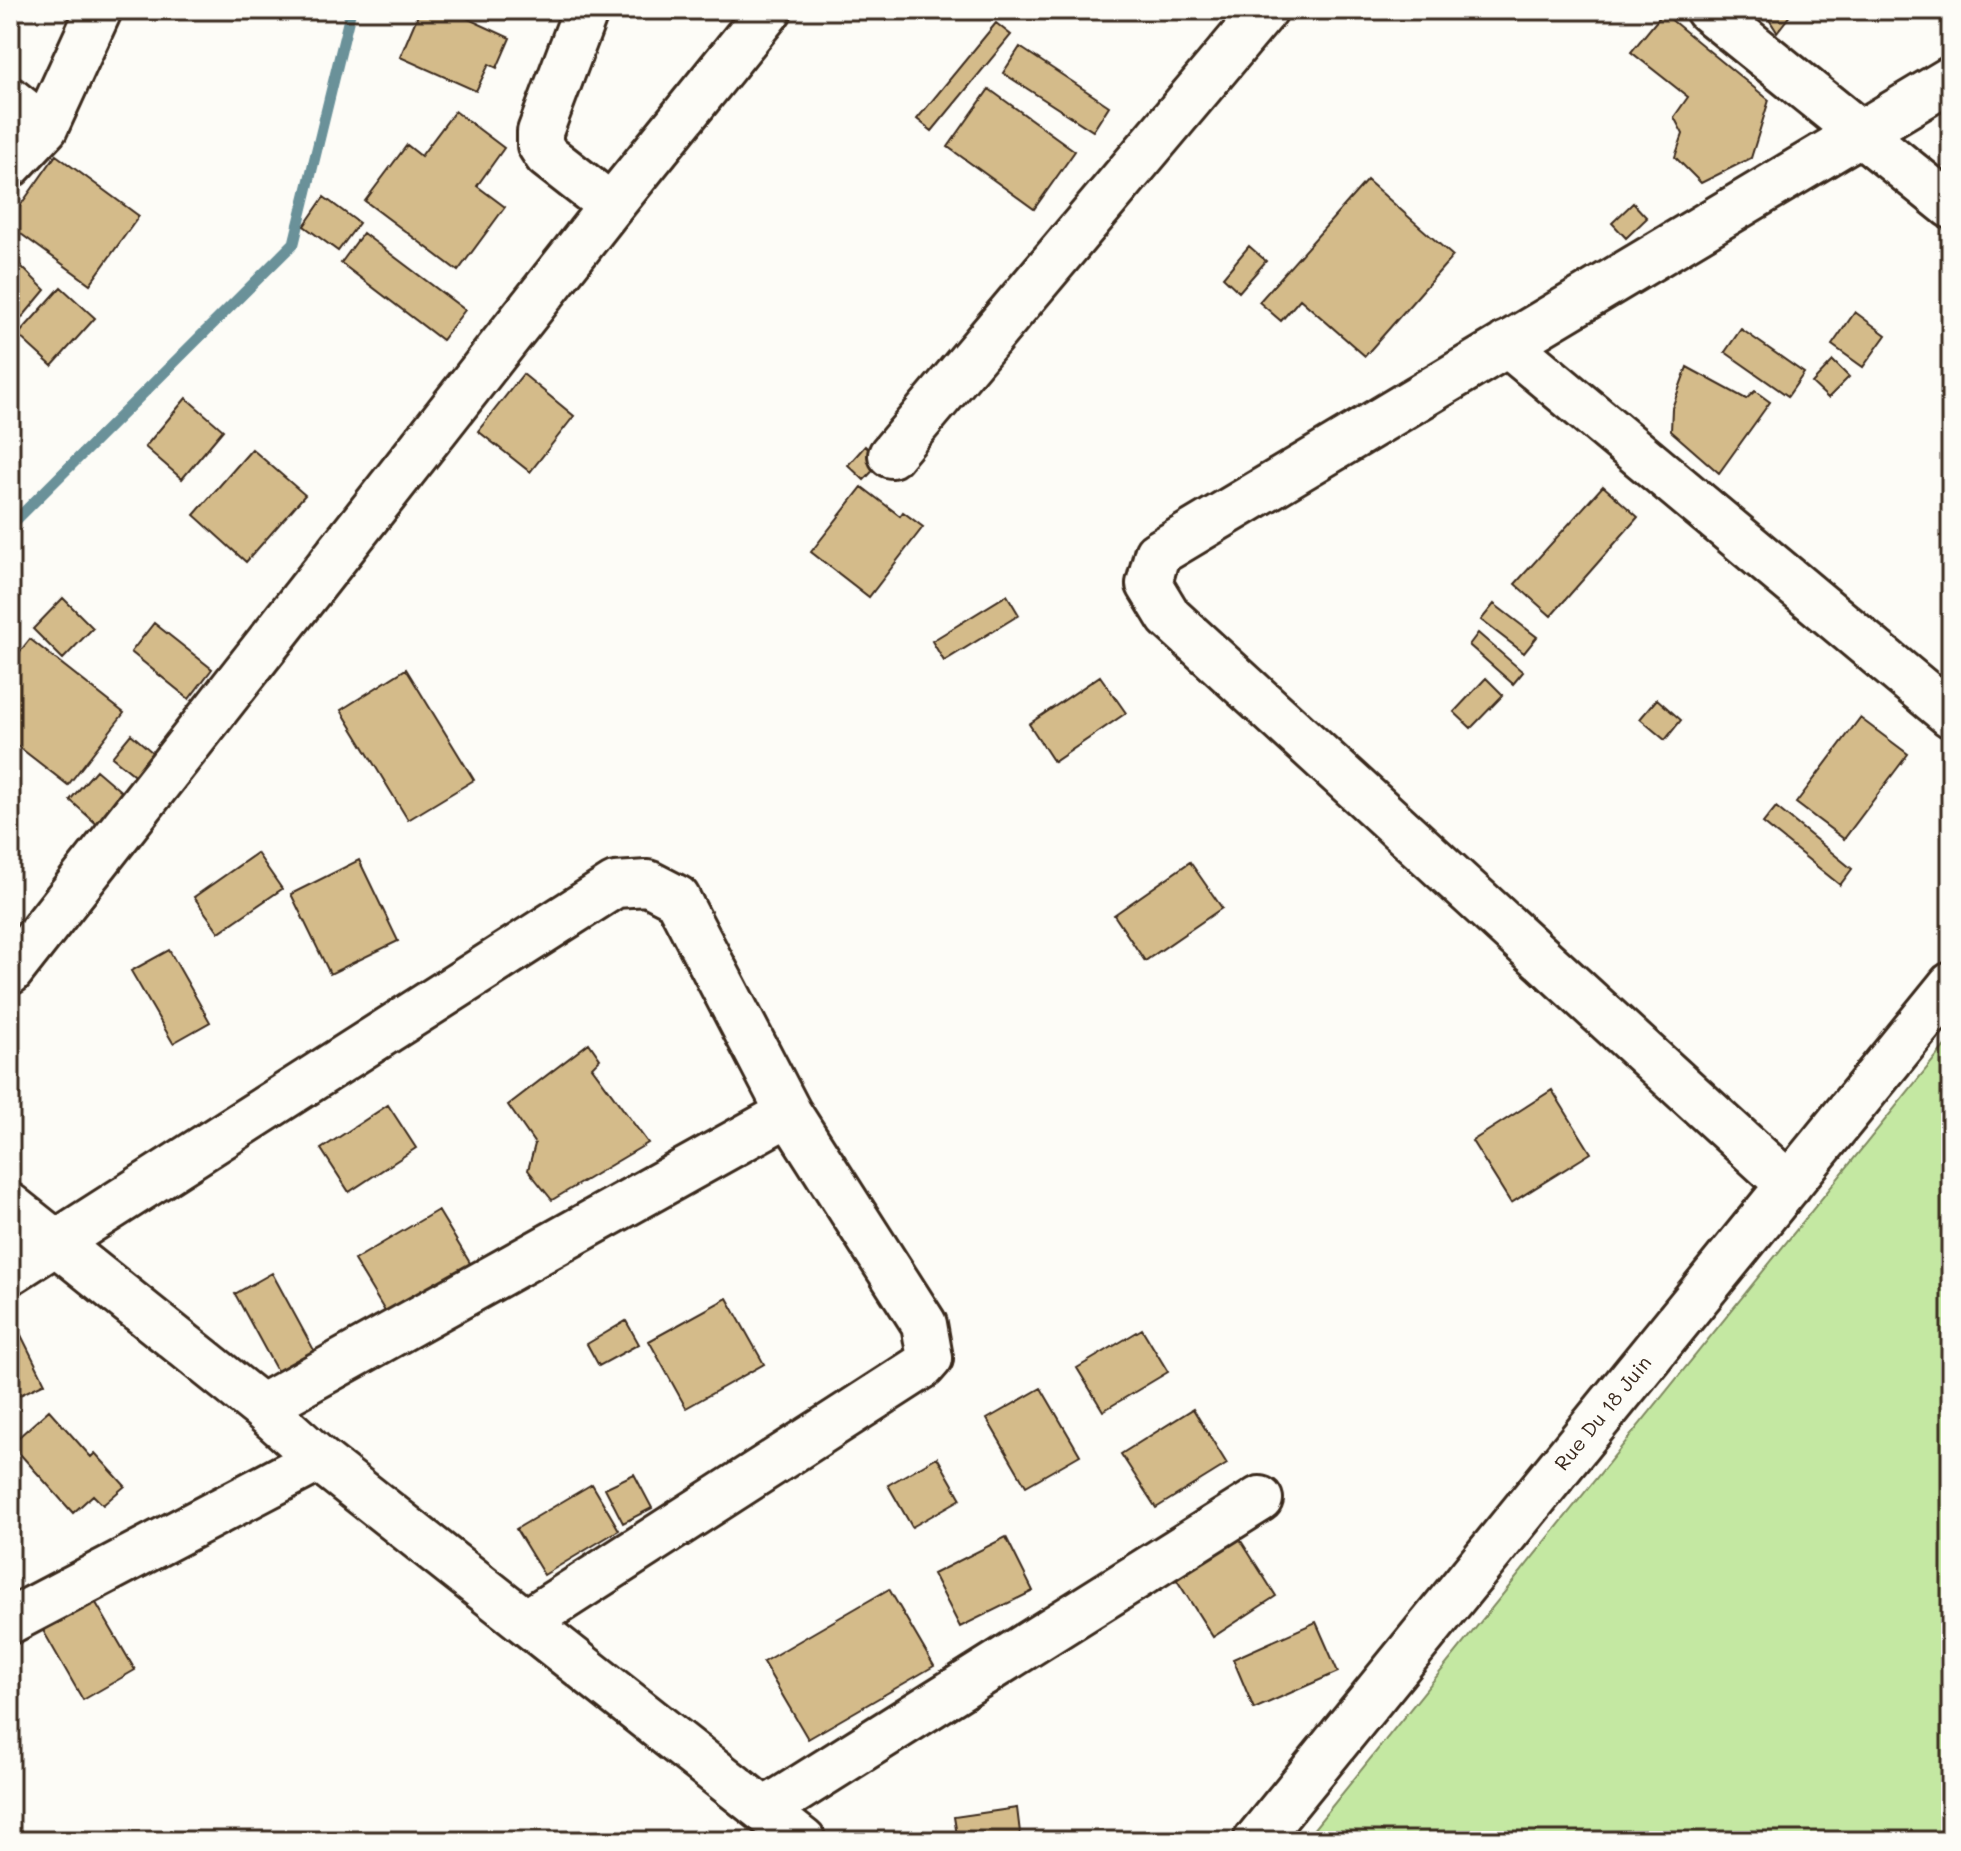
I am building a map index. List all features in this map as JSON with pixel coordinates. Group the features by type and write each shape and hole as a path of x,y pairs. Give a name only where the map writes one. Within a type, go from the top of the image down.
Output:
{"street":[{"path":"10,165 45,128 99,10"},
{"path":"586,10 540,132 540,145 547,156 611,206"},
{"path":"10,972 611,206 769,10"},
{"path":"891,455 1265,10"},
{"path":"1708,10 1951,206"},
{"path":"1789,1185 1169,617 1149,584 1157,554 1951,79"},
{"path":"10,100 45,128"},
{"path":"1507,344 1951,715"},
{"path":"10,1272 615,885 648,883 677,898 789,1113 924,1324 930,1358 923,1366 526,1622"},
{"name":"Rue Du 18 Juin","path":"1256,1841 1951,985"},
{"path":"261,1407 789,1113"},
{"path":"10,1206 261,1407 319,1459 803,1841"},
{"path":"10,1621 319,1459"},
{"path":"765,1810 1260,1499"}],"green space":[{"path":"1951,1038 1951,1841 1304,1841"}],"building":[{"path":"420,10 449,10 510,38 497,68 489,64 476,91 400,57"},
{"path":"1763,10 1794,10 1777,32"},
{"path":"1663,13 1769,100 1751,158 1701,183 1675,157 1683,134 1674,117 1688,97 1631,52"},
{"path":"996,23 1011,35 932,131 917,119"},
{"path":"1020,47 1109,106 1093,131 1003,73"},
{"path":"989,89 1075,151 1034,209 948,147"},
{"path":"455,111 504,148 477,186 505,207 458,271 365,201 407,145 421,156"},
{"path":"56,155 139,216 90,284 10,226 10,220"},
{"path":"1367,180 1453,256 1365,356 1300,299 1281,321 1259,302"},
{"path":"324,197 359,223 338,251 304,226"},
{"path":"1633,203 1647,218 1626,238 1612,223"},
{"path":"363,233 465,310 442,340 341,263"},
{"path":"1249,246 1266,261 1239,292 1223,277"},
{"path":"10,255 45,290 10,332"},
{"path":"61,287 95,318 52,366 18,335"},
{"path":"1855,312 1886,335 1863,367 1832,345"},
{"path":"1741,329 1804,373 1788,396 1725,352"},
{"path":"1833,361 1849,377 1828,398 1812,383"},
{"path":"1687,367 1746,399 1755,391 1770,402 1719,473 1671,431 1672,408"},
{"path":"523,374 574,416 530,472 478,431"},
{"path":"186,398 223,430 182,479 145,447"},
{"path":"865,446 882,461 864,480 848,465"},
{"path":"252,449 305,495 246,562 194,515"},
{"path":"1603,486 1638,517 1551,616 1515,584"},
{"path":"862,487 900,516 903,512 923,527 869,597 811,552"},
{"path":"1007,595 1019,615 944,661 932,641"},
{"path":"63,598 93,628 63,659 33,629"},
{"path":"1494,604 1537,637 1524,653 1481,620"},
{"path":"154,623 212,669 189,699 131,652"},
{"path":"1478,633 1523,672 1513,684 1469,645"},
{"path":"30,639 124,713 68,785 10,740 10,664"},
{"path":"406,669 474,780 408,820 341,710"},
{"path":"1100,676 1126,713 1054,762 1029,724"},
{"path":"1486,678 1503,695 1471,728 1454,712"},
{"path":"1657,699 1681,720 1665,740 1640,719"},
{"path":"1860,718 1908,754 1844,839 1796,803"},
{"path":"131,734 166,764 148,786 112,757"},
{"path":"96,770 138,806 111,837 70,800"},
{"path":"1776,807 1852,869 1840,885 1763,823"},
{"path":"257,853 282,889 219,932 194,897"},
{"path":"359,860 398,941 330,974 291,894"},
{"path":"1190,862 1222,908 1145,961 1114,915"},
{"path":"169,950 210,1022 173,1043 131,971"},
{"path":"589,1043 600,1059 592,1067 648,1143 552,1200 528,1170 535,1144 508,1105"},
{"path":"1552,1090 1591,1153 1511,1203 1472,1141"},
{"path":"388,1105 416,1148 349,1192 321,1149"},
{"path":"438,1210 473,1268 389,1318 354,1260"},
{"path":"272,1273 315,1352 278,1373 235,1294"},
{"path":"727,1298 764,1364 686,1408 649,1341"},
{"path":"14,1321 45,1383 18,1396 10,1381 10,1323"},
{"path":"626,1321 639,1344 599,1366 587,1344"},
{"path":"1142,1329 1168,1372 1103,1411 1077,1368"},
{"path":"1041,1388 1080,1455 1026,1486 987,1419"},
{"path":"1193,1409 1227,1464 1156,1508 1121,1454"},
{"path":"49,1410 91,1457 95,1453 125,1486 103,1505 93,1495 73,1513 11,1444"},
{"path":"937,1457 961,1499 912,1527 888,1485"},
{"path":"634,1474 652,1508 623,1523 605,1488"},
{"path":"592,1484 619,1530 544,1575 516,1529"},
{"path":"1236,1533 1276,1596 1213,1637 1173,1574"},
{"path":"1006,1537 1033,1591 960,1627 933,1574"},
{"path":"889,1589 934,1666 808,1739 763,1662"},
{"path":"89,1591 135,1670 83,1700 37,1620"},
{"path":"1316,1622 1338,1672 1254,1709 1233,1659"},
{"path":"1017,1808 1021,1841 958,1841 954,1817"}],"waterway":[{"path":"10,526 294,243 351,10"}]}
